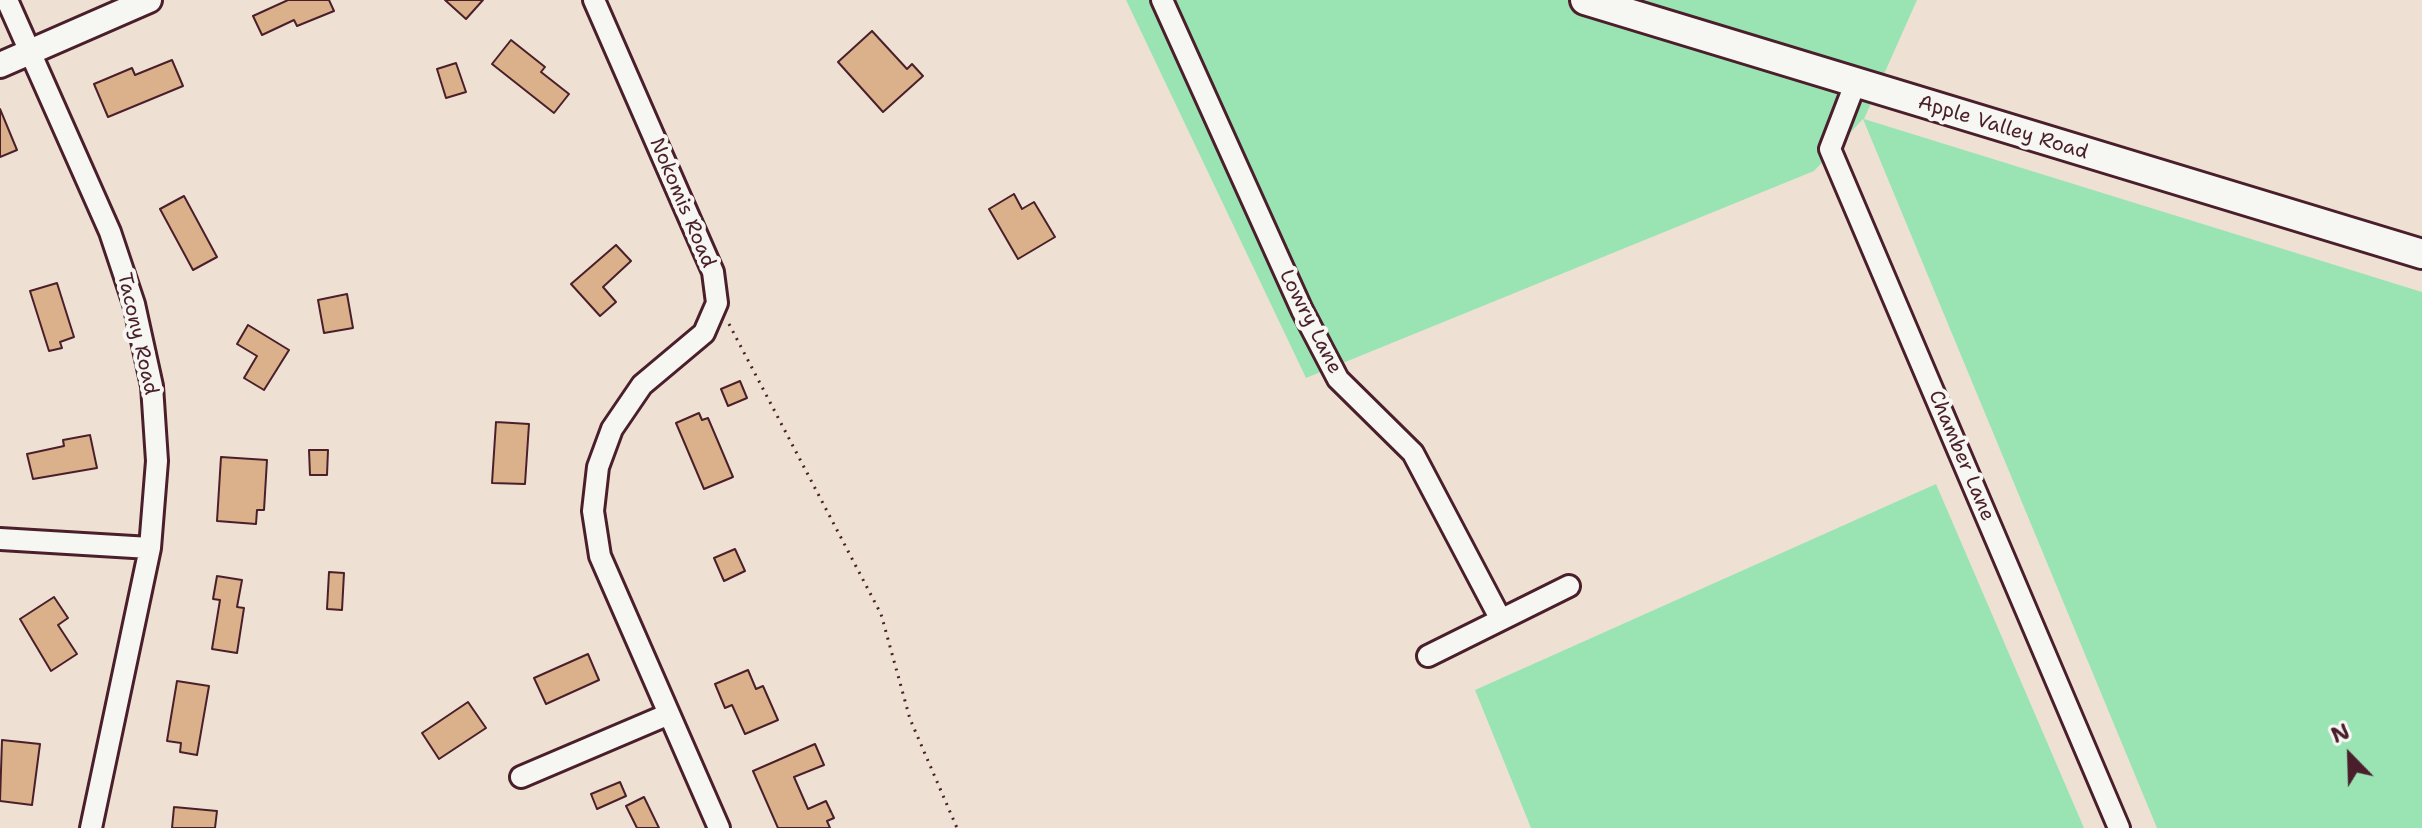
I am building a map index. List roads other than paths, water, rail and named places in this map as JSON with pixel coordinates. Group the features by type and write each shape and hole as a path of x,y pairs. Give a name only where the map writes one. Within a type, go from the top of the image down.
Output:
{"main road":[{"name":"Apple Valley Road","path":"1585,0 2422,254"}],"street":[{"name":"Tacony Road","path":"7,0 110,232 134,304 152,386 157,461 150,548 91,828"},
{"path":"0,65 149,0"},
{"name":"Nokomis Road","path":"594,0 713,272 717,303 704,333 642,385 612,429 596,482 593,511 600,556 669,714"},
{"name":"Lowry Lane","path":"1162,0 1302,310 1338,379 1413,453 1500,618"},
{"name":"Chamber Lane","path":"1855,84 1830,149 2119,828"},
{"path":"0,539 150,548"},
{"path":"1428,656 1569,586"},
{"path":"521,777 669,714 719,828"}]}
